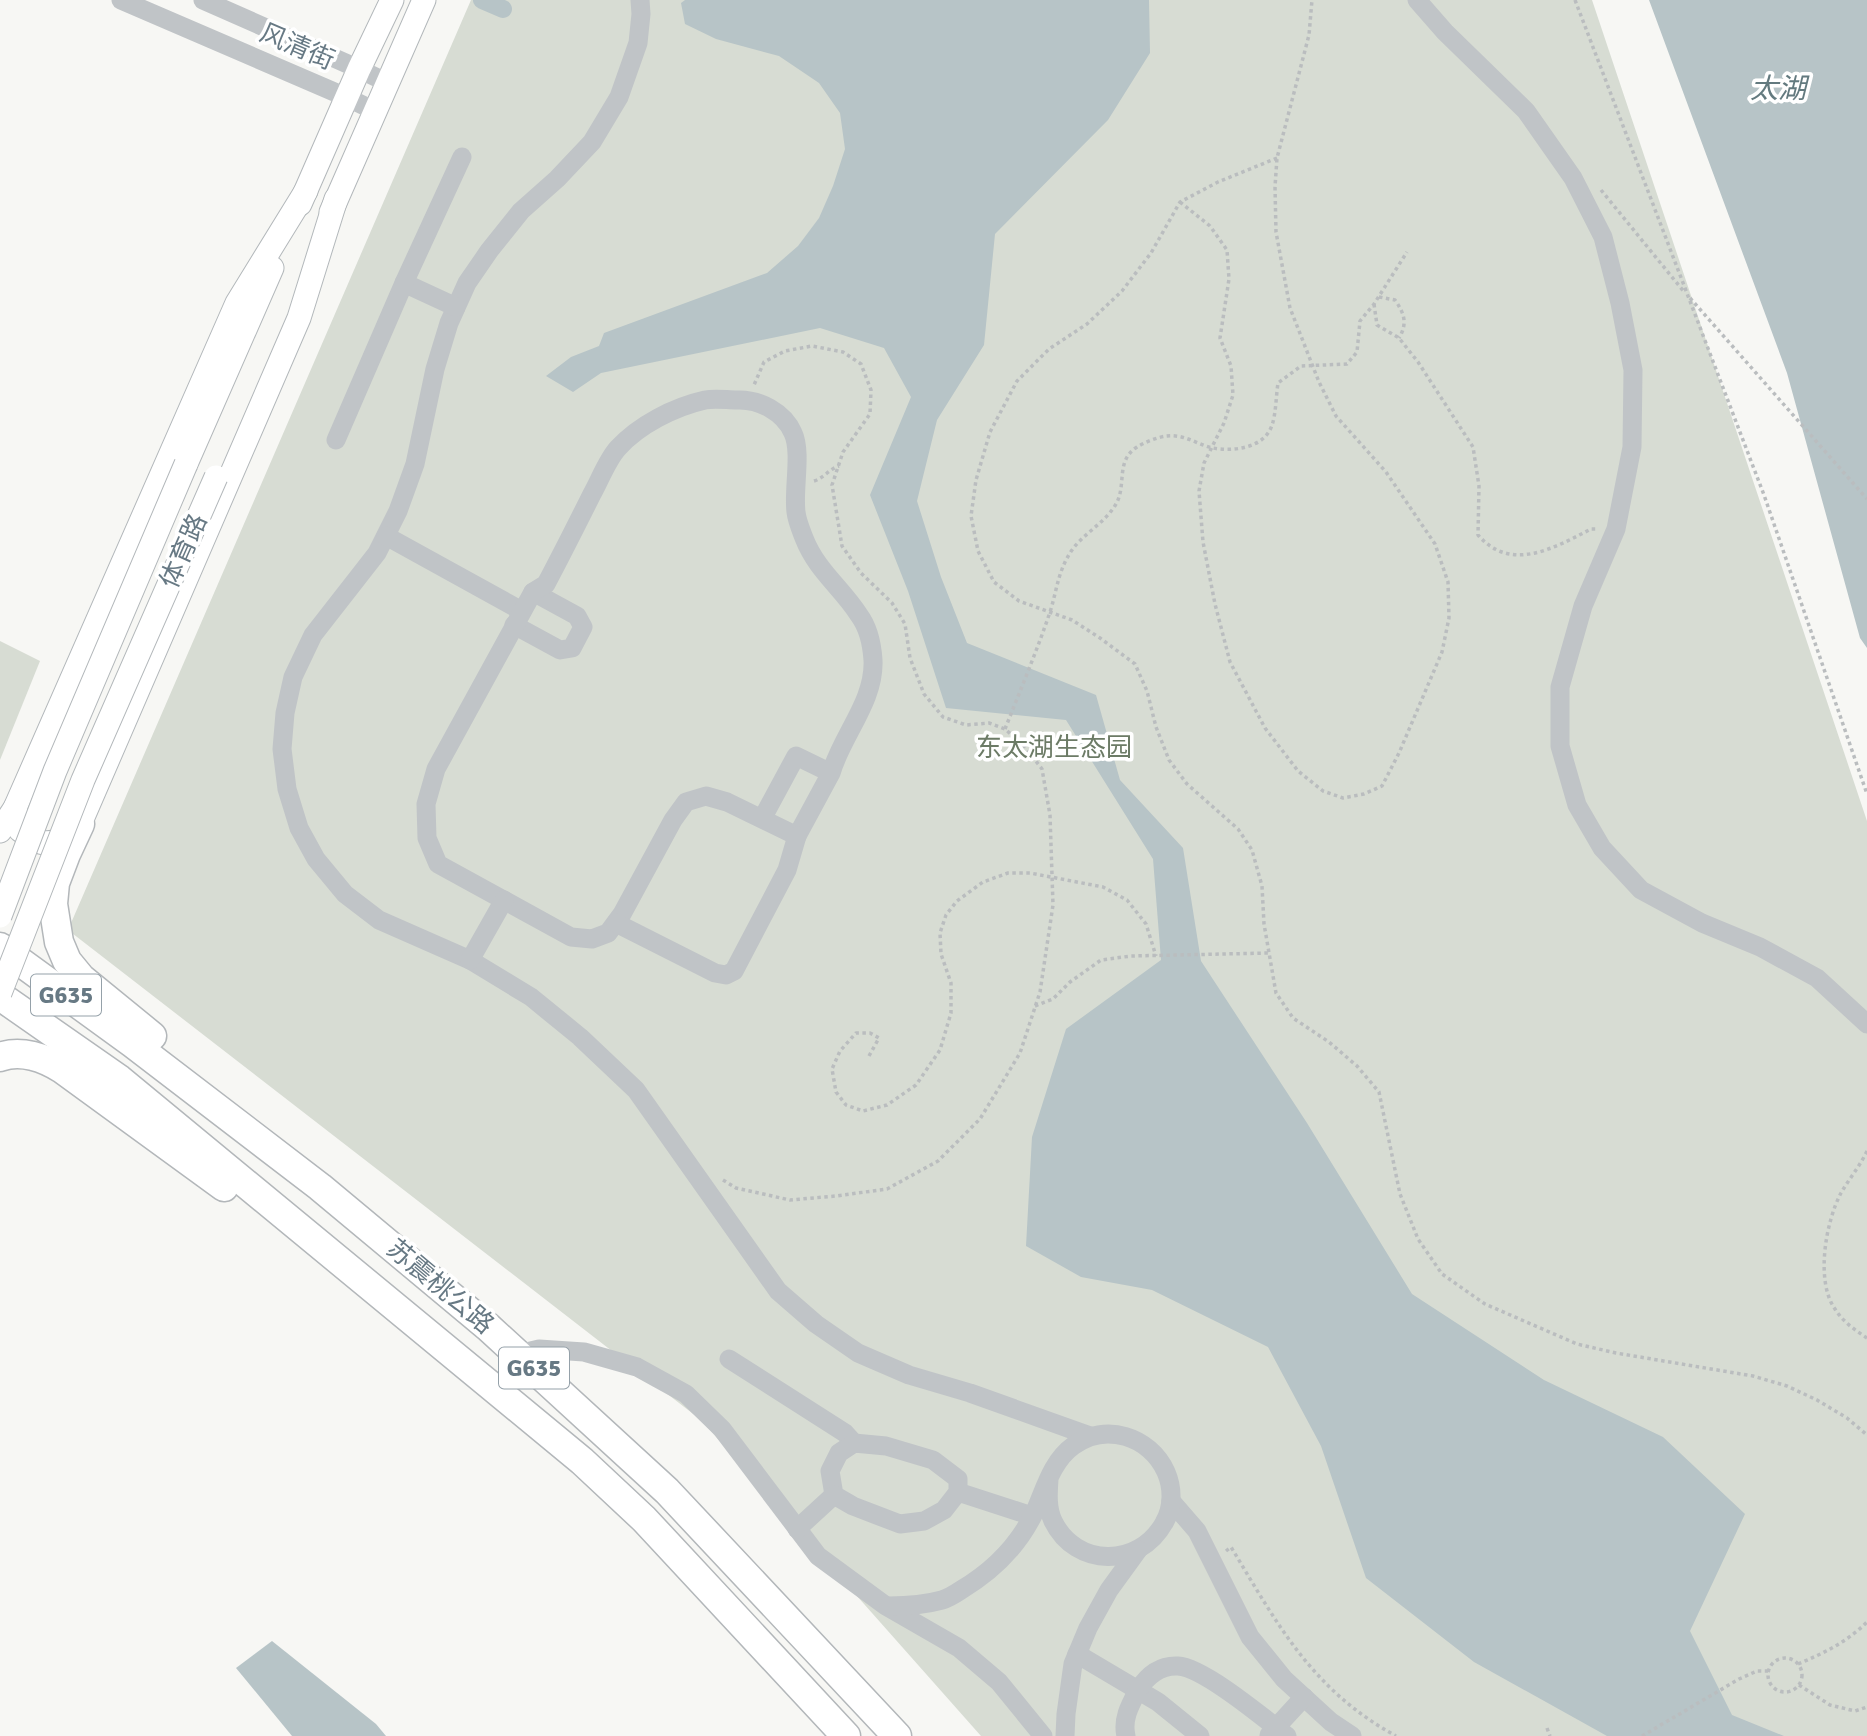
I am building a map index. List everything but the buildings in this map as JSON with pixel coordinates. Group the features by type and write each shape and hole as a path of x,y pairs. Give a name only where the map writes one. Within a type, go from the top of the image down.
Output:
{"highway":[{"path":"80,824 65,854 55,883 53,904 59,942 66,961 81,978 308,1162 377,1234"},
{"name":"苏震桃公路","path":"0,947 265,1144 488,1327 667,1491 897,1736"},
{"name":"苏震桃公路","path":"0,995 120,1079 582,1461 616,1491 687,1563 846,1736"},
{"path":"0,1057 26,1055 47,1059 407,1317"}],"main road":[{"name":"体育路","path":"0,916 55,771 186,464 346,97 392,0"},
{"name":"体育路","path":"0,995 83,780 423,3"},
{"path":"0,831 15,808 237,303 306,191"},
{"path":"15,808 20,830 39,842 55,842 68,836 80,824 299,318 336,199"}],"street":[{"name":"风清街","path":"121,0 374,111"},
{"name":"风清街","path":"203,0 388,83"},
{"path":"640,0 638,43 619,97 592,142 557,179 521,211 467,282 449,323 435,369 415,464 398,511 377,553 313,635 293,677 285,713 282,749 287,789 299,828 316,859 345,894 379,920 470,960 531,997 580,1037 636,1090 778,1291 816,1324 858,1353 909,1375 1090,1436"},
{"path":"1417,0 1445,32 1526,111 1573,177 1603,237 1620,303 1633,370 1632,447 1616,529 1583,606 1560,687 1560,746 1577,805 1602,848 1641,890 1702,923 1760,947 1816,978 1867,1024"},
{"path":"336,440 461,156"},
{"path":"404,283 456,307"},
{"path":"616,923 715,973 726,975 734,971 787,870 797,836 831,773 834,761 870,685 873,662 870,640 860,616 816,563 796,514 797,453 793,433 779,414 763,405 747,399 706,400 647,424 617,449 546,584 533,592 436,769 426,804 427,838 438,864 571,937 592,939 608,933 616,923 673,820 686,802 706,796 727,802 797,836"},
{"path":"386,536 518,618 560,650 572,648 583,627 577,616 533,592"},
{"path":"762,818 796,755 831,773"},
{"path":"470,960 504,900"},
{"path":"518,1354 539,1349 584,1352 637,1367 686,1394 722,1429 818,1556 886,1606 959,1648 999,1682 1043,1736"},
{"path":"729,1359 845,1433 854,1443"},
{"path":"886,1606 918,1606 945,1599 979,1579 1009,1551 1032,1516 1049,1479 1058,1461 1072,1446 1090,1436 1110,1433 1130,1437 1148,1447 1162,1462 1170,1480 1171,1501 1166,1521 1155,1538 1138,1550 1119,1557 1098,1556 1079,1550 1063,1537 1052,1520 1047,1500 1049,1479"},
{"path":"854,1443 886,1446 933,1460 958,1479 958,1493 944,1510 924,1521 900,1524 853,1506 834,1494 830,1471 839,1453 854,1443"},
{"path":"958,1493 1032,1516"},
{"path":"797,1530 834,1494"},
{"path":"1171,1501 1197,1531 1250,1637 1284,1679 1331,1722 1352,1736"},
{"path":"1065,1736 1073,1664 1108,1590 1138,1550"},
{"path":"1077,1654 1158,1702 1200,1736"},
{"path":"1126,1736 1124,1727 1129,1706 1138,1691 1155,1671 1178,1666 1205,1675 1278,1733 1304,1698"}],"path":[{"path":"1180,202 1210,226 1227,250 1230,279 1220,338 1231,366 1233,395 1224,423 1204,463 1199,491 1203,542 1230,662 1265,728 1298,771 1323,792 1343,798 1364,794 1382,786 1442,652 1449,618 1448,582 1435,544 1386,472 1336,416 1290,308 1276,232 1277,158 1309,35 1312,0"},
{"path":"1575,0 1764,495 1867,794"},
{"path":"1277,158 1218,181 1180,202 1151,253 1122,291 1087,324 1049,349 1017,381 990,432 976,480 971,516 978,551 994,582 1019,601 1072,620 1135,663 1169,760 1187,784 1238,829 1252,850 1262,886 1264,924 1276,993 1293,1018 1357,1066 1379,1091 1400,1194 1418,1239 1442,1274 1485,1304 1577,1344 1776,1382 1817,1399 1847,1418 1867,1435"},
{"path":"1597,185 1688,297 1867,499"},
{"path":"1005,729 1051,612 1058,577 1072,550 1117,503 1124,462 1135,447 1168,436 1192,439 1211,448 1241,449 1261,440 1272,427 1278,383 1301,366 1347,365 1357,352 1360,321 1379,297 1407,252"},
{"path":"1379,297 1395,300 1404,313 1404,329 1399,338"},
{"path":"1374,304 1377,325 1399,338 1474,447 1479,486 1478,535 1488,546 1503,554 1526,554 1551,550 1591,529 1616,529"},
{"path":"714,1174 736,1188 790,1200 887,1189 938,1161 980,1119 1020,1053 1040,992 1053,905 1050,815 1042,769 1025,747 1005,729 989,723 966,724 943,717 924,694 910,658 905,624 892,603 861,573 842,547 832,485 843,452 870,414 871,390 861,364 843,352 812,346 785,351 764,362 747,399"},
{"path":"796,484 818,480 832,468 839,466"},
{"path":"869,1056 879,1038 870,1033 856,1033 840,1051 832,1069 836,1091 846,1105 863,1111 887,1105 916,1086 940,1051 951,1013 951,983 941,954 940,933 946,915 957,901 983,882 1008,873 1030,873 1103,887 1126,900 1146,924 1156,956"},
{"path":"1035,1007 1054,999 1070,982 1101,960 1269,953"},
{"path":"1867,1151 1840,1195 1825,1240 1824,1280 1833,1307 1849,1326 1867,1338"},
{"path":"1213,1561 1231,1547 1283,1634 1306,1664 1333,1692 1374,1724 1396,1736"},
{"path":"1798,1664 1832,1649 1867,1622"},
{"path":"1784,1658 1794,1660 1802,1674 1799,1685 1790,1692 1778,1691 1769,1683 1768,1671 1774,1662 1784,1658"},
{"path":"1642,1736 1739,1679 1757,1671 1768,1671"},
{"path":"1799,1685 1830,1705 1855,1711 1867,1707"},
{"path":"1548,1728 1550,1736"}],"green space":[{"name":"东太湖生态园","path":"471,0 1592,0 1867,821 1867,1736 981,1736 701,1420 68,930"},
{"path":"0,641 40,661 0,760"}],"water":[{"path":"685,0 1149,0 1150,53 1108,120 995,234 984,345 937,420 917,501 941,577 967,643 1096,695 1120,780 1183,848 1201,961 1307,1123 1412,1294 1544,1380 1663,1437 1745,1514 1690,1631 1732,1715 1784,1736 1607,1736 1474,1662 1366,1578 1321,1446 1268,1347 1152,1290 1081,1277 1026,1246 1032,1137 1066,1029 1161,960 1153,859 1066,720 946,708 908,591 870,495 911,397 884,348 820,328 601,373 573,392 546,376 571,357 599,346 604,333 767,273 798,246 819,218 833,186 845,149 840,113 819,83 779,56 716,39 685,24 681,3"},
{"name":"太湖","path":"1649,0 1867,0 1867,648 1860,638 1787,373"},
{"path":"272,1641 376,1724 386,1736 292,1736 236,1668"}],"waterway":[{"path":"482,0 503,9"}]}
